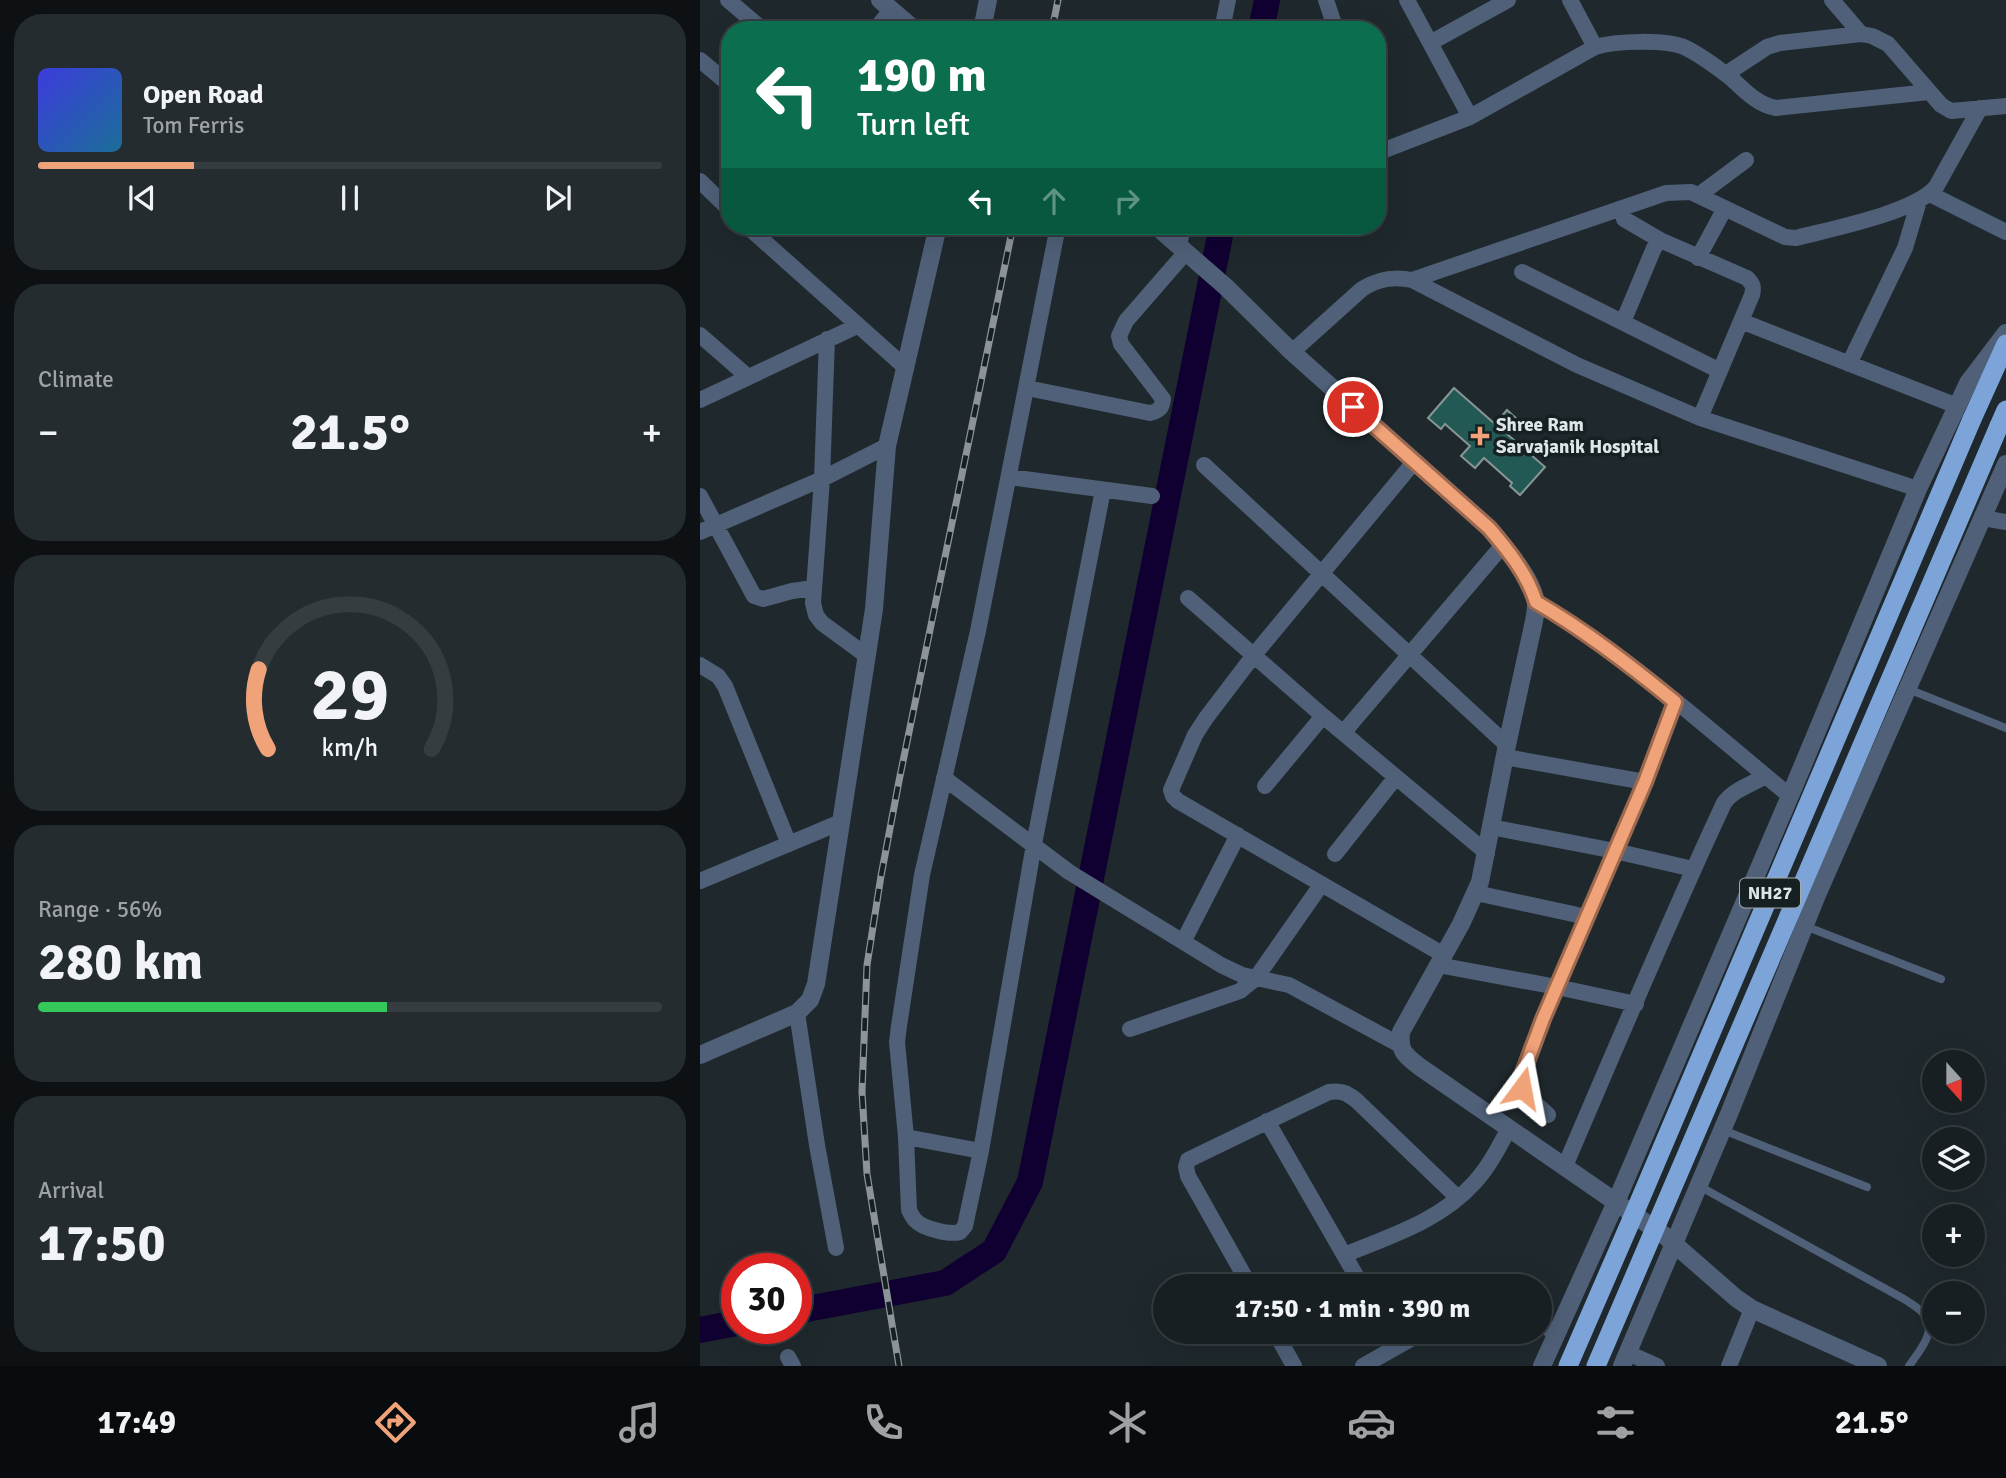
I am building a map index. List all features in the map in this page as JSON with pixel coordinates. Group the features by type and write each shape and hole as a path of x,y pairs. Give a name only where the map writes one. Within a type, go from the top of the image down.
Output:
{"highway":[{"name":"NH27","path":"1568,1366 2006,344"},
{"name":"NH27","path":"1597,1366 2003,418"}],"street":[{"path":"728,0 752,21"},
{"path":"984,21 988,0"},
{"path":"1224,21 1227,0"},
{"path":"1326,0 1333,21"},
{"path":"1407,0 1470,117"},
{"path":"1430,43 1490,4 1508,0"},
{"path":"1570,0 1595,47"},
{"path":"1832,0 1861,34"},
{"path":"885,5 904,21"},
{"path":"1726,74 1767,47 1780,43 1861,34 1888,44 1941,105 1951,111 2006,106"},
{"path":"1386,147 1470,117 1595,47 1618,42 1678,45 1688,49 1726,74 1766,107 1929,92"},
{"path":"700,60 721,78"},
{"path":"1412,280 1667,193 1690,192 1699,195 1785,237 1796,238 1876,217 1924,198 1936,187 1980,108"},
{"path":"1699,195 1746,160"},
{"path":"700,181 721,201"},
{"path":"1924,198 2006,232"},
{"path":"1849,364 1905,248 1924,198"},
{"path":"1699,258 1725,208"},
{"path":"1624,219 1660,240 1747,278 1754,288 1700,418"},
{"path":"757,235 906,368"},
{"path":"700,1055 797,1013 810,1000 816,984 874,609 887,446 937,235"},
{"path":"1056,235 978,631 922,875 897,1042 906,1137 909,1210 921,1225 951,1235 960,1233 965,1226 981,1151 1034,844 1103,490"},
{"path":"1167,235 1226,287 1292,352 1489,528 1530,584 1536,602 1487,853 1476,893 1401,1032 1400,1045"},
{"path":"1027,388 1150,413 1157,411 1162,406 1163,399 1121,344 1119,336 1126,321 1183,249 1183,235"},
{"path":"1623,322 1654,248 1660,240"},
{"path":"1522,272 1720,371"},
{"path":"1292,352 1362,289 1374,282 1397,277 1412,280 1577,365 1700,418 1918,489"},
{"path":"1741,321 1957,406"},
{"path":"700,400 857,326"},
{"path":"1542,1366 1616,1202 1918,489 1968,383 2006,333"},
{"path":"700,335 747,376"},
{"path":"827,339 822,480 813,603 816,615 822,623 867,656"},
{"path":"707,529 822,480 887,446"},
{"path":"1414,462 1254,654 1206,718 1171,790 1172,796 1441,960 1636,1004"},
{"path":"1657,1366 1625,1359 1723,1130 1805,926 2006,464"},
{"path":"1204,465 1409,654 1506,751 1645,782"},
{"path":"1009,477 1152,496"},
{"path":"700,496 707,529 754,596 763,599 814,588"},
{"path":"1983,518 2006,522"},
{"path":"1343,733 1503,545"},
{"path":"1188,598 1323,716 1487,853"},
{"path":"1536,602 1619,656 1790,796"},
{"path":"700,665 718,676 725,686 789,844"},
{"path":"1548,1115 1528,1097 1521,1083 1543,1019 1645,782 1675,702"},
{"path":"1265,786 1323,716"},
{"path":"1564,1166 1724,803 1734,792 1765,776"},
{"path":"1335,854 1396,777"},
{"path":"944,778 1078,878 1233,972 1289,985 1400,1045 1408,1058 1420,1067 1665,1236 1752,1309 1852,1361 1878,1366"},
{"path":"700,881 841,822"},
{"path":"1491,827 1693,869"},
{"path":"1183,942 1238,835"},
{"path":"1130,1029 1240,991 1256,978 1321,885"},
{"path":"1476,893 1587,917"},
{"path":"797,1013 835,1248"},
{"path":"1243,1274 1188,1176 1188,1160 1329,1092 1345,1092 1356,1100 1458,1198"},
{"path":"1267,1121 1355,1274"},
{"path":"1344,1255 1425,1221 1458,1198 1475,1182 1509,1128"},
{"path":"906,1137 981,1151"},
{"path":"1729,1366 1752,1309"},
{"path":"1552,1330 1557,1333"},
{"path":"1282,1344 1294,1366"},
{"path":"1363,1366 1401,1344"}],"lane":[{"path":"1908,688 2006,728"},
{"path":"1805,926 1941,979"},
{"path":"1723,1130 1867,1187"},
{"path":"1699,1186 1904,1299 1922,1312 1929,1322 1930,1330 1909,1366"}],"building":[{"path":"1454,388 1495,424 1507,410 1519,421 1507,434 1545,467 1520,495 1510,486 1512,483 1484,458 1475,468 1461,456 1470,446 1445,424 1441,429 1428,418"}],"waterway":[{"path":"1263,21 1267,0"},
{"path":"812,1308 945,1283 994,1251 1030,1182 1220,235"},
{"path":"700,1330 721,1326"}],"railway":[{"path":"1054,21 1058,0"},
{"path":"899,1366 867,1174 862,1092 867,965 899,781 1011,235"}],"place":[{"name":"Shree Ram Sarvajanik Hospital","path":"1480,436"}],"route":[{"path":"1353,407 1489,528 1530,584 1536,602 1619,656 1675,702 1645,782 1543,1019 1521,1078 1522,1088"}]}
